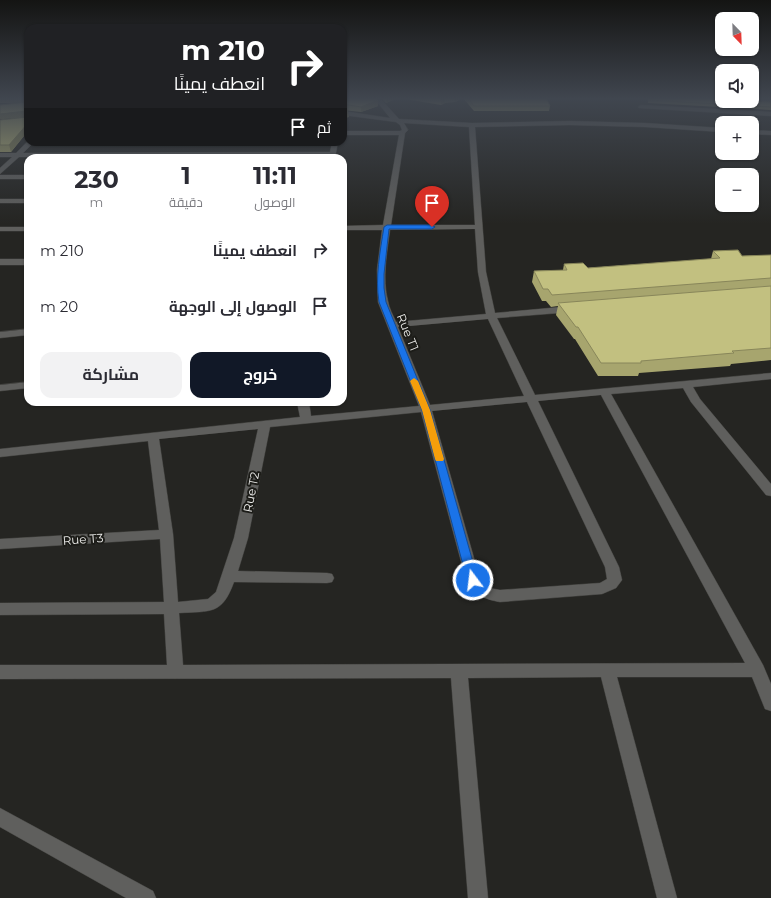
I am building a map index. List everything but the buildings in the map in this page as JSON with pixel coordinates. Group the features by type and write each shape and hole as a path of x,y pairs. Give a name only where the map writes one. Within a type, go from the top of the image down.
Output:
{"street":[{"name":"Rue T1","path":"401,140 387,227 380,288 391,325 426,410 473,580 479,590 488,594 500,596 602,588 611,584 615,580 612,567 533,399"},
{"path":"473,140 482,272 491,316 533,399"},
{"path":"0,172 27,146"},
{"path":"0,155 24,155"},
{"path":"0,177 24,177"},
{"path":"0,201 24,201"},
{"path":"347,228 478,227"},
{"path":"0,229 24,229"},
{"path":"0,262 24,262"},
{"path":"391,325 584,308"},
{"path":"0,334 24,332"},
{"path":"0,453 153,436 264,426 306,420 426,410 771,376"},
{"path":"0,388 24,385"},
{"path":"687,385 695,400 771,492"},
{"path":"605,393 757,670 771,704"},
{"path":"304,406 306,420"},
{"name":"Rue T2","path":"171,608 210,605 216,602 222,595 241,538 264,426"},
{"path":"153,436 166,534 176,672"},
{"name":"Rue T3","path":"0,544 166,534"},
{"path":"229,577 327,578"},
{"path":"0,609 171,608"},
{"path":"607,670 666,898"},
{"path":"0,672 757,670"},
{"path":"459,671 478,898"},
{"path":"0,818 146,898"}],"slow traffic":[{"path":"414,381 426,410 439,459"}],"route":[{"path":"432,227 387,227 380,288 391,325 426,410 473,580"}]}
